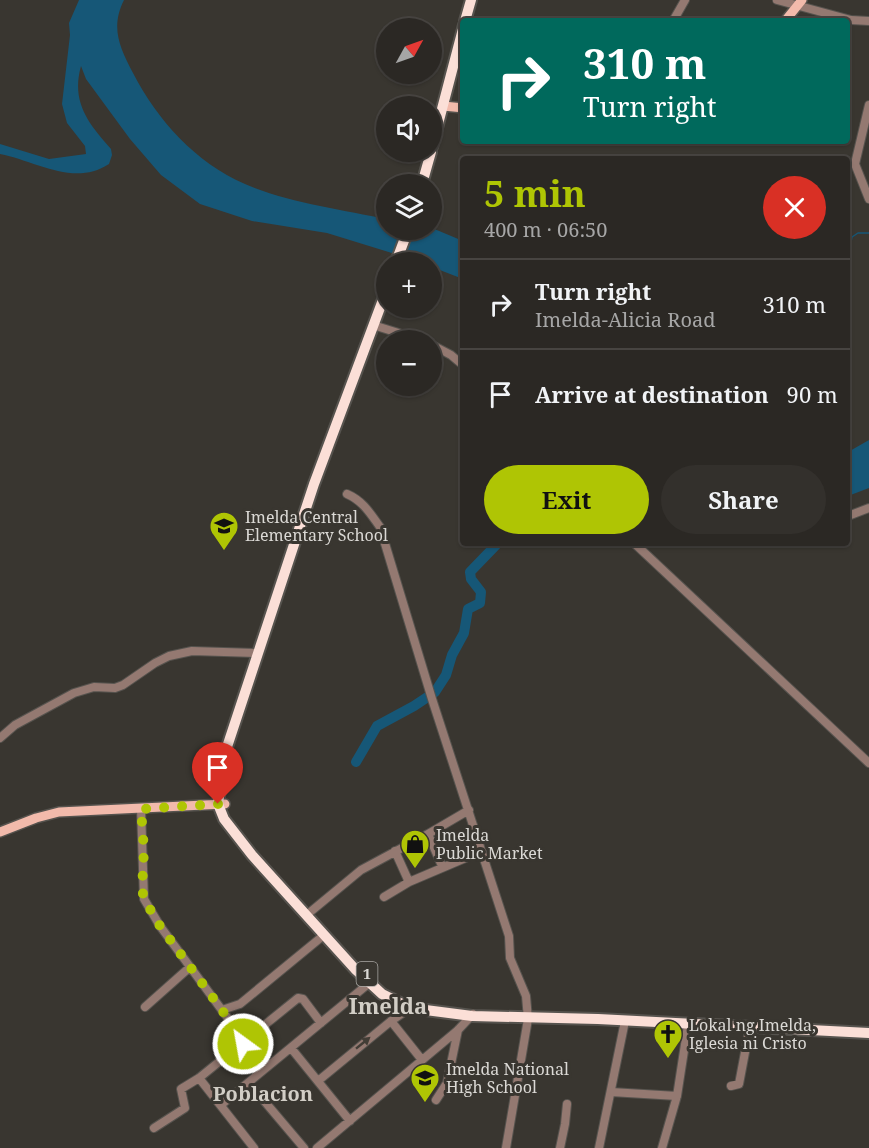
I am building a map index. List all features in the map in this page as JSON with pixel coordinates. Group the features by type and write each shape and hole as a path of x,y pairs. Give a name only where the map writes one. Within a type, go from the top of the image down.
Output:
{"highway":[{"path":"466,18 471,0"},
{"path":"442,110 460,39"},
{"path":"222,804 220,786 225,753 314,484 376,317"},
{"name":"1","path":"222,804 238,832 382,994 410,1008 473,1014 869,1033"},
{"name":"1","path":"222,804 224,819 236,837 324,935 372,982 422,1005 473,1014"}],"main road":[{"path":"787,18 800,2"},
{"path":"443,106 460,108"},
{"path":"0,832 59,812 222,804"}],"street":[{"path":"675,18 685,0"},
{"path":"777,0 800,2 845,18"},
{"path":"850,20 869,21"},
{"path":"869,105 855,164 869,199"},
{"path":"373,325 389,330"},
{"path":"442,350 460,363"},
{"path":"346,494 357,499 380,527 432,699 509,936 510,958 526,996 528,1016 506,1148"},
{"path":"850,515 869,508"},
{"path":"636,546 869,763"},
{"path":"0,738 15,725 74,693 94,687 115,688 123,685 169,656 192,651 258,653"},
{"path":"141,809 144,899 160,926 224,1012 243,1044"},
{"path":"309,913 354,874 469,810"},
{"path":"428,834 442,866"},
{"path":"395,851 409,882"},
{"path":"384,897 442,866 482,851"},
{"path":"224,1012 240,1004 324,935"},
{"path":"146,1006 190,968"},
{"path":"222,1106 372,982"},
{"path":"154,1128 185,1108 181,1089 243,1044 298,998 303,999 321,1023"},
{"path":"318,1081 410,1008"},
{"path":"317,1148 458,1030 473,1014"},
{"path":"391,1021 422,1060"},
{"path":"599,1148 625,1021"},
{"path":"662,1148 677,1096 688,1024"},
{"path":"731,1086 739,1084 750,1026"},
{"path":"436,1100 447,1083 458,1030"},
{"path":"291,1048 350,1121"},
{"path":"199,1078 254,1148"},
{"path":"249,1083 304,1148"},
{"path":"611,1092 677,1096"},
{"path":"560,1148 567,1104"}],"water":[{"path":"79,0 124,0 117,29 124,55 154,108 194,152 227,175 261,190 315,205 376,217 376,240 442,240 442,232 460,240 460,278 442,271 442,252 389,252 327,233 252,221 200,204 161,175 130,139 86,79 81,66 78,79 80,101 89,121 111,149 109,164 96,170 69,173 0,154 0,144 49,159 86,154 85,146 67,123 62,104 70,35 69,23"},
{"path":"869,440 869,488 850,495 850,451"}],"waterway":[{"path":"850,246 852,237 858,233 869,233"},
{"path":"356,762 377,726 435,692 446,675 452,655 464,633 468,609 480,603 481,592 471,579 470,572 495,546"}],"place":[{"name":"Imelda Central Elementary School","path":"224,552"},
{"name":"Imelda Public Market","path":"415,870"},
{"name":"Lokal ng Imelda, Iglesia ni Cristo","path":"668,1060"},
{"name":"Imelda National High School","path":"425,1104"}],"district":[{"name":"Imelda","path":"388,1006"},
{"name":"Poblacion","path":"263,1094"}],"route":[{"path":"218,804 141,809 144,850 142,889 144,899 160,926 222,1010 243,1044"}]}
